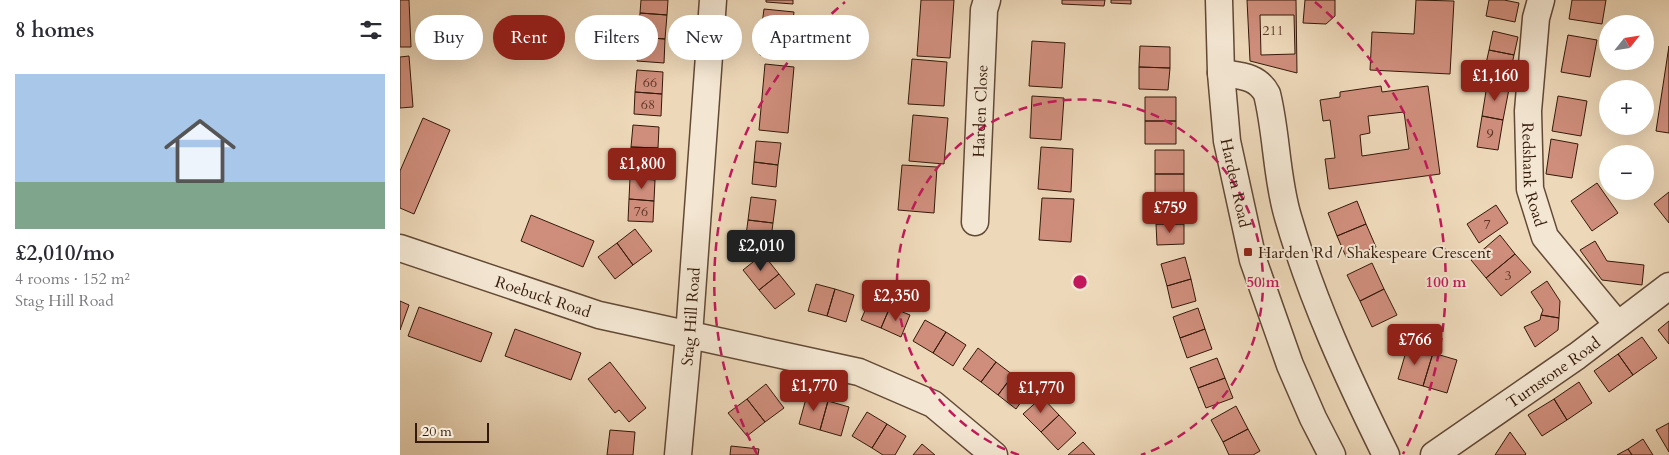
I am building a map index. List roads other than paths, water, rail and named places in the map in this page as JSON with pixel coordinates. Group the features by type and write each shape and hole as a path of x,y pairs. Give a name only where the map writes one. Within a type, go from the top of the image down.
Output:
{"street":[{"name":"Stag Hill Road","path":"678,455 689,335 714,0"},
{"name":"Harden Close","path":"976,222 984,10 987,0"},
{"name":"Harden Road","path":"1219,0 1221,73 1227,141 1253,260 1290,365 1312,418 1332,455"},
{"name":"Redshank Road","path":"1540,0 1536,18 1528,111 1530,189 1545,237 1617,324"},
{"path":"1221,73 1248,77 1264,88 1267,94 1288,216 1347,397 1386,455"},
{"name":"Roebuck Road","path":"400,248 599,315 859,372 933,404 994,455"},
{"name":"Turnstone Road","path":"1434,455 1577,356 1669,286"}],"place":[{"name":"Harden Rd / Shakespeare Crescent","path":"1248,252"}]}
